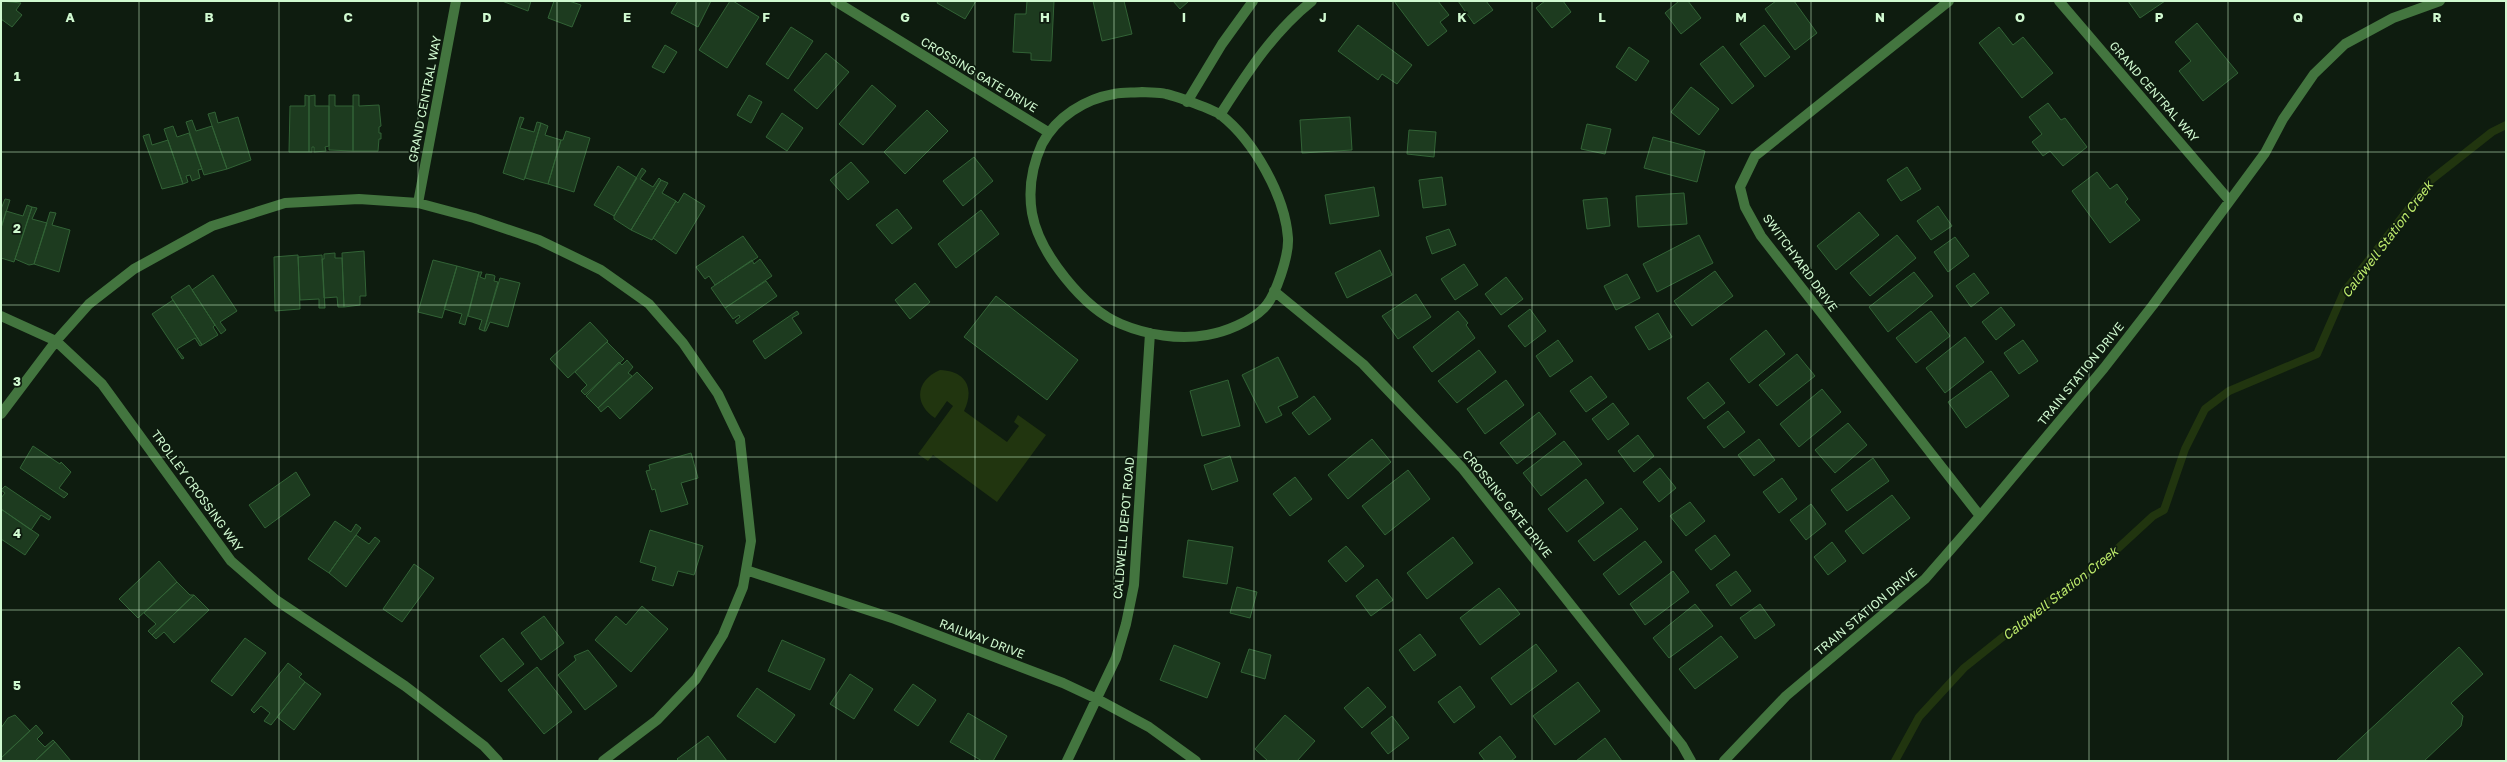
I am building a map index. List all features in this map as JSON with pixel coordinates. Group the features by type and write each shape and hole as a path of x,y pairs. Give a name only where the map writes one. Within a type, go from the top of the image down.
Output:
{"street":[{"name":"GRAND CENTRAL WAY","path":"418,203 456,1"},
{"name":"CROSSING GATE DRIVE","path":"835,1 1048,132"},
{"path":"1187,102 1222,44 1253,1"},
{"path":"1220,115 1254,62 1291,18 1312,1"},
{"name":"SWITCHYARD DRIVE","path":"1949,1 1755,156 1740,187 1745,207 1761,236 1980,516"},
{"name":"GRAND CENTRAL WAY","path":"2059,1 2229,200"},
{"name":"TRAIN STATION DRIVE","path":"1724,761 1786,696 1925,579 1980,516 2104,368 2153,306 2229,200 2265,153 2283,119 2314,74 2345,44 2393,18 2440,1"},
{"path":"1114,94 1166,94 1187,102 1220,115 1247,143 1269,175 1281,202 1288,239 1282,273 1265,308 1239,324 1208,335 1182,337 1150,333 1120,324 1092,305 1071,286 1055,264 1043,241 1032,214 1030,186 1034,161 1048,132 1064,116 1087,102 1114,94"},
{"path":"1,414 56,341 89,304 134,269 212,226 285,203 359,199 418,203 474,218 539,240 601,270 649,304 683,343 718,394 740,440 751,541 743,587 723,635 696,679 657,720 603,761"},
{"name":"CROSSING GATE DRIVE","path":"1274,291 1363,364 1462,468 1672,733 1691,761"},
{"name":"TROLLEY CROSSING WAY","path":"1,316 56,341 102,384 231,561 276,600 405,686 484,746 498,761"},
{"name":"CALDWELL DEPOT ROAD","path":"1067,761 1116,658 1126,624 1134,585 1150,333"},
{"name":"RAILWAY DRIVE","path":"746,570 896,620 1097,698 1149,727 1196,761"}],"shaded area":[{"path":"940,370 949,371 962,377 966,382 969,395 964,411 1007,442 1019,426 1014,422 1018,415 1046,435 997,502 933,455 928,461 918,454 953,406 947,401 935,418 923,406 920,392 922,386 932,374"}],"building":[{"path":"1,1 21,3 16,10 22,15 12,27 1,19"},
{"path":"502,1 531,1 528,11"},
{"path":"554,1 569,1 581,5 572,27 548,18"},
{"path":"678,1 711,1 698,27 671,13"},
{"path":"730,1 733,1 759,17 727,68 699,50"},
{"path":"938,1 976,1 965,19 937,3"},
{"path":"1027,1 1054,1 1051,61 1031,60 1031,53 1013,52 1015,14 1026,14"},
{"path":"1093,1 1124,1 1132,34 1102,41"},
{"path":"1173,1 1189,1 1180,9"},
{"path":"1394,1 1438,1 1449,15 1440,22 1447,31 1428,46"},
{"path":"1458,1 1486,1 1493,10 1474,24"},
{"path":"1545,1 1563,1 1571,12 1552,28 1536,8"},
{"path":"1679,1 1688,1 1701,18 1681,34 1665,13"},
{"path":"1776,1 1794,1 1817,33 1795,50 1765,9"},
{"path":"2128,1 2165,1 2140,18"},
{"path":"2197,23 2238,73 2203,101 2179,71 2191,61 2175,42"},
{"path":"1358,25 1412,65 1397,84 1382,74 1378,80 1338,51"},
{"path":"1764,25 1790,57 1765,77 1740,44"},
{"path":"791,27 813,41 788,79 766,64"},
{"path":"1999,27 2013,45 2023,37 2053,73 2022,98 1979,43"},
{"path":"665,45 677,52 664,73 652,67"},
{"path":"1723,46 1754,86 1732,104 1700,64"},
{"path":"1629,47 1649,61 1636,81 1616,67"},
{"path":"826,53 849,72 817,109 794,90"},
{"path":"872,85 896,106 863,145 839,124"},
{"path":"1691,87 1719,109 1699,135 1671,112"},
{"path":"305,95 309,96 309,152 289,152 290,106 305,106"},
{"path":"315,95 315,106 329,106 329,146 325,147 326,151 314,152 314,147 312,147 312,152 309,152 309,96"},
{"path":"329,95 335,95 335,106 353,106 353,151 329,150"},
{"path":"353,95 359,95 359,106 379,105 381,126 379,127 379,133 381,133 381,139 379,139 378,151 353,151"},
{"path":"749,95 762,102 751,123 737,115"},
{"path":"2048,103 2061,120 2065,118 2087,147 2063,166 2050,151 2043,156 2032,142 2042,134 2029,117"},
{"path":"927,110 948,131 905,174 884,152"},
{"path":"215,112 218,123 238,117 251,160 227,169 208,114"},
{"path":"782,113 803,128 787,151 766,137"},
{"path":"520,117 524,118 520,128 534,132 537,122 541,123 524,180 503,173"},
{"path":"1350,117 1352,150 1302,153 1300,120"},
{"path":"192,120 196,131 212,126 227,169 204,175 186,122"},
{"path":"541,123 548,126 545,135 561,140 548,184 525,178"},
{"path":"1587,124 1611,129 1605,154 1581,149"},
{"path":"173,126 177,137 189,133 202,169 198,170 200,178 192,181 190,175 186,176 188,182 183,184 164,129"},
{"path":"1409,130 1436,132 1434,157 1407,154"},
{"path":"566,131 590,138 574,192 548,184 561,140 563,140"},
{"path":"149,134 152,145 168,140 183,184 162,189 143,136"},
{"path":"1653,137 1705,151 1697,182 1644,168"},
{"path":"974,157 993,181 963,206 943,181"},
{"path":"851,162 869,182 848,200 830,180"},
{"path":"618,166 637,178 614,216 594,205"},
{"path":"1907,167 1921,189 1901,201 1887,180"},
{"path":"642,168 646,171 640,179 653,187 659,178 661,180 631,230 614,219 614,216"},
{"path":"2097,172 2110,189 2117,184 2128,199 2125,202 2140,220 2110,243 2072,191"},
{"path":"1442,177 1446,205 1423,208 1419,180"},
{"path":"661,180 668,183 662,193 676,201 652,240 631,230"},
{"path":"1374,187 1379,216 1330,224 1325,195"},
{"path":"684,193 705,206 676,254 653,238 676,201 678,203"},
{"path":"1684,193 1687,224 1638,227 1636,196"},
{"path":"1607,198 1610,226 1587,229 1583,200"},
{"path":"5,199 10,200 1,228 1,209"},
{"path":"27,205 32,207 14,262 1,258 1,228 6,211 23,216"},
{"path":"1938,206 1952,226 1931,240 1917,221"},
{"path":"32,207 37,208 32,219 47,223 34,264 29,265 15,259"},
{"path":"897,209 912,228 892,244 876,225"},
{"path":"981,210 999,234 956,268 938,244"},
{"path":"50,212 56,213 52,225 70,230 59,272 34,264"},
{"path":"1859,212 1879,235 1836,270 1817,246"},
{"path":"1449,229 1456,245 1432,254 1426,237"},
{"path":"1699,235 1713,263 1657,292 1643,264"},
{"path":"1897,235 1916,258 1870,296 1850,273"},
{"path":"743,236 758,257 715,285 709,276 705,279 696,267"},
{"path":"1955,237 1969,256 1948,272 1934,252"},
{"path":"1380,250 1392,275 1347,298 1335,273"},
{"path":"364,251 366,296 360,296 360,305 344,307 342,253"},
{"path":"335,253 335,258 342,258 344,307 338,307 337,297 324,298 322,259 324,259 324,254"},
{"path":"298,255 300,309 275,311 274,257"},
{"path":"322,255 325,308 319,308 319,299 300,300 298,257"},
{"path":"760,259 772,276 725,308 711,288 752,260 754,264"},
{"path":"433,260 457,266 442,318 418,312"},
{"path":"1464,264 1478,285 1455,300 1441,279"},
{"path":"457,266 479,272 465,325 459,323 462,314 444,309"},
{"path":"1715,271 1733,296 1692,326 1674,301"},
{"path":"479,272 482,272 480,277 485,279 486,274 493,275 495,276 494,281 498,282 484,331 479,329 482,320 468,316"},
{"path":"1914,272 1933,296 1888,332 1869,307"},
{"path":"1974,273 1989,293 1971,307 1956,286"},
{"path":"1627,274 1640,298 1616,310 1604,286"},
{"path":"213,275 237,311 220,322 226,330 221,334 192,290"},
{"path":"1506,277 1523,299 1501,315 1485,294"},
{"path":"500,278 520,283 508,327 490,322 486,331 484,331"},
{"path":"766,281 777,296 737,324 735,321 740,317 739,315 733,319 725,308"},
{"path":"915,283 930,302 910,319 895,300"},
{"path":"189,285 215,325 213,327 218,335 202,345 171,297"},
{"path":"1416,294 1431,317 1398,339 1382,316"},
{"path":"996,296 1078,360 1047,400 964,337"},
{"path":"173,300 202,345 200,346 195,338 177,349 184,358 182,359 152,314"},
{"path":"2001,307 2015,325 1996,340 1982,322"},
{"path":"1530,309 1546,331 1525,347 1508,326"},
{"path":"797,311 799,314 792,318 802,333 765,359 753,341"},
{"path":"1458,311 1468,323 1466,325 1475,338 1432,372 1413,347"},
{"path":"1931,311 1950,336 1916,363 1896,338"},
{"path":"1658,313 1672,337 1649,350 1635,327"},
{"path":"590,322 608,341 568,378 550,359"},
{"path":"1766,330 1785,354 1749,383 1730,359"},
{"path":"1965,337 1984,362 1945,393 1926,368"},
{"path":"1558,340 1573,361 1550,377 1536,356"},
{"path":"2023,340 2038,361 2019,374 2004,353"},
{"path":"607,342 624,359 585,395 581,391 587,385 575,372"},
{"path":"1479,350 1496,372 1457,403 1438,381"},
{"path":"1797,354 1815,376 1777,406 1759,385"},
{"path":"1278,357 1298,397 1278,407 1282,415 1266,423 1242,375"},
{"path":"627,360 633,367 628,373 632,376 598,408 586,396 619,362 622,365"},
{"path":"1991,371 2009,396 1966,428 1948,402"},
{"path":"637,372 653,388 620,419 608,406 601,412 598,408"},
{"path":"1591,376 1607,397 1586,412 1570,391"},
{"path":"1228,380 1240,426 1202,436 1190,391"},
{"path":"1506,380 1524,405 1485,434 1467,409"},
{"path":"1708,382 1725,403 1704,419 1687,398"},
{"path":"1822,389 1841,412 1799,447 1780,424"},
{"path":"1314,396 1331,419 1309,435 1292,413"},
{"path":"1613,403 1629,424 1608,440 1592,419"},
{"path":"1728,411 1745,432 1724,448 1707,427"},
{"path":"1539,412 1556,434 1517,464 1500,443"},
{"path":"1848,423 1867,445 1835,473 1815,450"},
{"path":"1638,435 1654,456 1634,472 1618,451"},
{"path":"1372,439 1391,462 1348,499 1328,475"},
{"path":"1759,439 1775,460 1754,476 1738,455"},
{"path":"1564,441 1582,464 1541,496 1523,473"},
{"path":"33,446 60,464 61,462 71,472 59,488 68,494 64,498 20,468"},
{"path":"691,453 698,478 681,483 688,504 661,512 655,489 652,490 646,471 650,470 649,465"},
{"path":"1230,456 1238,481 1212,490 1204,465"},
{"path":"1873,458 1889,481 1847,511 1831,490"},
{"path":"1660,468 1676,488 1659,502 1643,482"},
{"path":"1408,470 1430,499 1385,535 1362,506"},
{"path":"296,472 310,495 265,528 249,505"},
{"path":"1295,477 1312,499 1290,516 1273,494"},
{"path":"1782,478 1797,499 1779,513 1763,492"},
{"path":"1586,479 1604,503 1567,532 1548,509"},
{"path":"5,486 51,517 49,520 41,515 31,530 1,509 1,498 5,493 1,490"},
{"path":"1892,495 1910,518 1863,554 1845,531"},
{"path":"1690,502 1705,521 1686,536 1670,516"},
{"path":"1811,504 1826,524 1806,540 1790,520"},
{"path":"1621,508 1638,529 1594,561 1578,541"},
{"path":"1,509 39,535 25,555 1,539"},
{"path":"335,521 351,532 356,524 361,528 329,573 308,559"},
{"path":"650,530 703,546 694,575 678,571 673,586 652,580 656,567 640,562"},
{"path":"356,535 369,544 375,537 380,541 346,587 329,573"},
{"path":"1715,535 1730,555 1711,570 1695,550"},
{"path":"1453,537 1473,563 1427,599 1407,573"},
{"path":"1188,540 1233,547 1227,584 1183,577"},
{"path":"1645,541 1662,562 1619,595 1603,574"},
{"path":"1832,542 1846,561 1828,575 1814,557"},
{"path":"1346,546 1364,566 1346,582 1328,561"},
{"path":"159,561 177,582 138,618 119,599"},
{"path":"414,564 434,578 402,622 383,609"},
{"path":"1673,571 1689,592 1645,625 1630,604"},
{"path":"1736,571 1751,591 1731,606 1716,585"},
{"path":"1377,579 1393,600 1371,616 1356,596"},
{"path":"177,582 190,595 194,595 152,635 148,631 156,624 144,613"},
{"path":"1237,587 1257,592 1250,618 1230,613"},
{"path":"1499,588 1520,614 1480,645 1460,618"},
{"path":"194,595 209,610 174,643 164,632 156,639 152,635"},
{"path":"1695,604 1713,626 1669,658 1653,638"},
{"path":"1760,604 1775,625 1755,639 1740,618"},
{"path":"642,606 668,629 631,672 595,640 616,616 626,625"},
{"path":"544,616 564,643 541,660 521,633"},
{"path":"1420,634 1436,655 1414,671 1399,650"},
{"path":"1721,636 1738,657 1695,689 1679,669"},
{"path":"245,638 266,653 232,696 211,681"},
{"path":"503,638 524,664 501,682 480,656"},
{"path":"782,640 825,659 810,690 768,671"},
{"path":"1536,644 1557,671 1511,705 1491,678"},
{"path":"1174,645 1220,663 1207,698 1160,680"},
{"path":"2459,647 2483,674 2451,703 2463,716 2461,726 2424,761 2336,761"},
{"path":"1249,649 1271,655 1265,679 1241,672"},
{"path":"588,650 617,686 585,710 558,675 576,660 574,656"},
{"path":"288,663 302,674 299,677 305,682 271,725 264,721 270,713 261,706 254,713 251,710"},
{"path":"537,667 572,712 544,734 508,690"},
{"path":"850,674 873,689 854,719 830,704"},
{"path":"305,682 321,694 294,730 277,717"},
{"path":"1578,682 1600,711 1555,745 1533,716"},
{"path":"913,684 936,700 918,726 894,710"},
{"path":"1460,686 1475,707 1454,723 1438,702"},
{"path":"1368,687 1386,707 1362,728 1344,708"},
{"path":"757,688 795,715 775,743 737,716"},
{"path":"968,713 1007,736 993,761 982,761 950,742"},
{"path":"15,715 30,731 1,758 1,728 8,718"},
{"path":"1285,715 1315,741 1297,761 1268,761 1255,749"},
{"path":"1392,716 1409,738 1388,754 1371,733"},
{"path":"36,725 43,733 37,739 45,747 53,740 55,742 35,761 1,761 1,758"},
{"path":"708,736 727,761 679,761 677,759"},
{"path":"1500,736 1516,757 1511,761 1485,761 1479,753"},
{"path":"1605,738 1622,761 1576,761"},
{"path":"55,742 71,761 35,761"}],"waterway":[{"name":"Caldwell Station Creek","path":"1895,761 1919,717 1964,668 2009,632 2041,611 2047,602 2064,593 2071,585 2102,563 2153,516 2164,510 2185,449 2205,409 2229,391 2317,354 2344,292 2431,180 2492,132 2506,125"}]}
